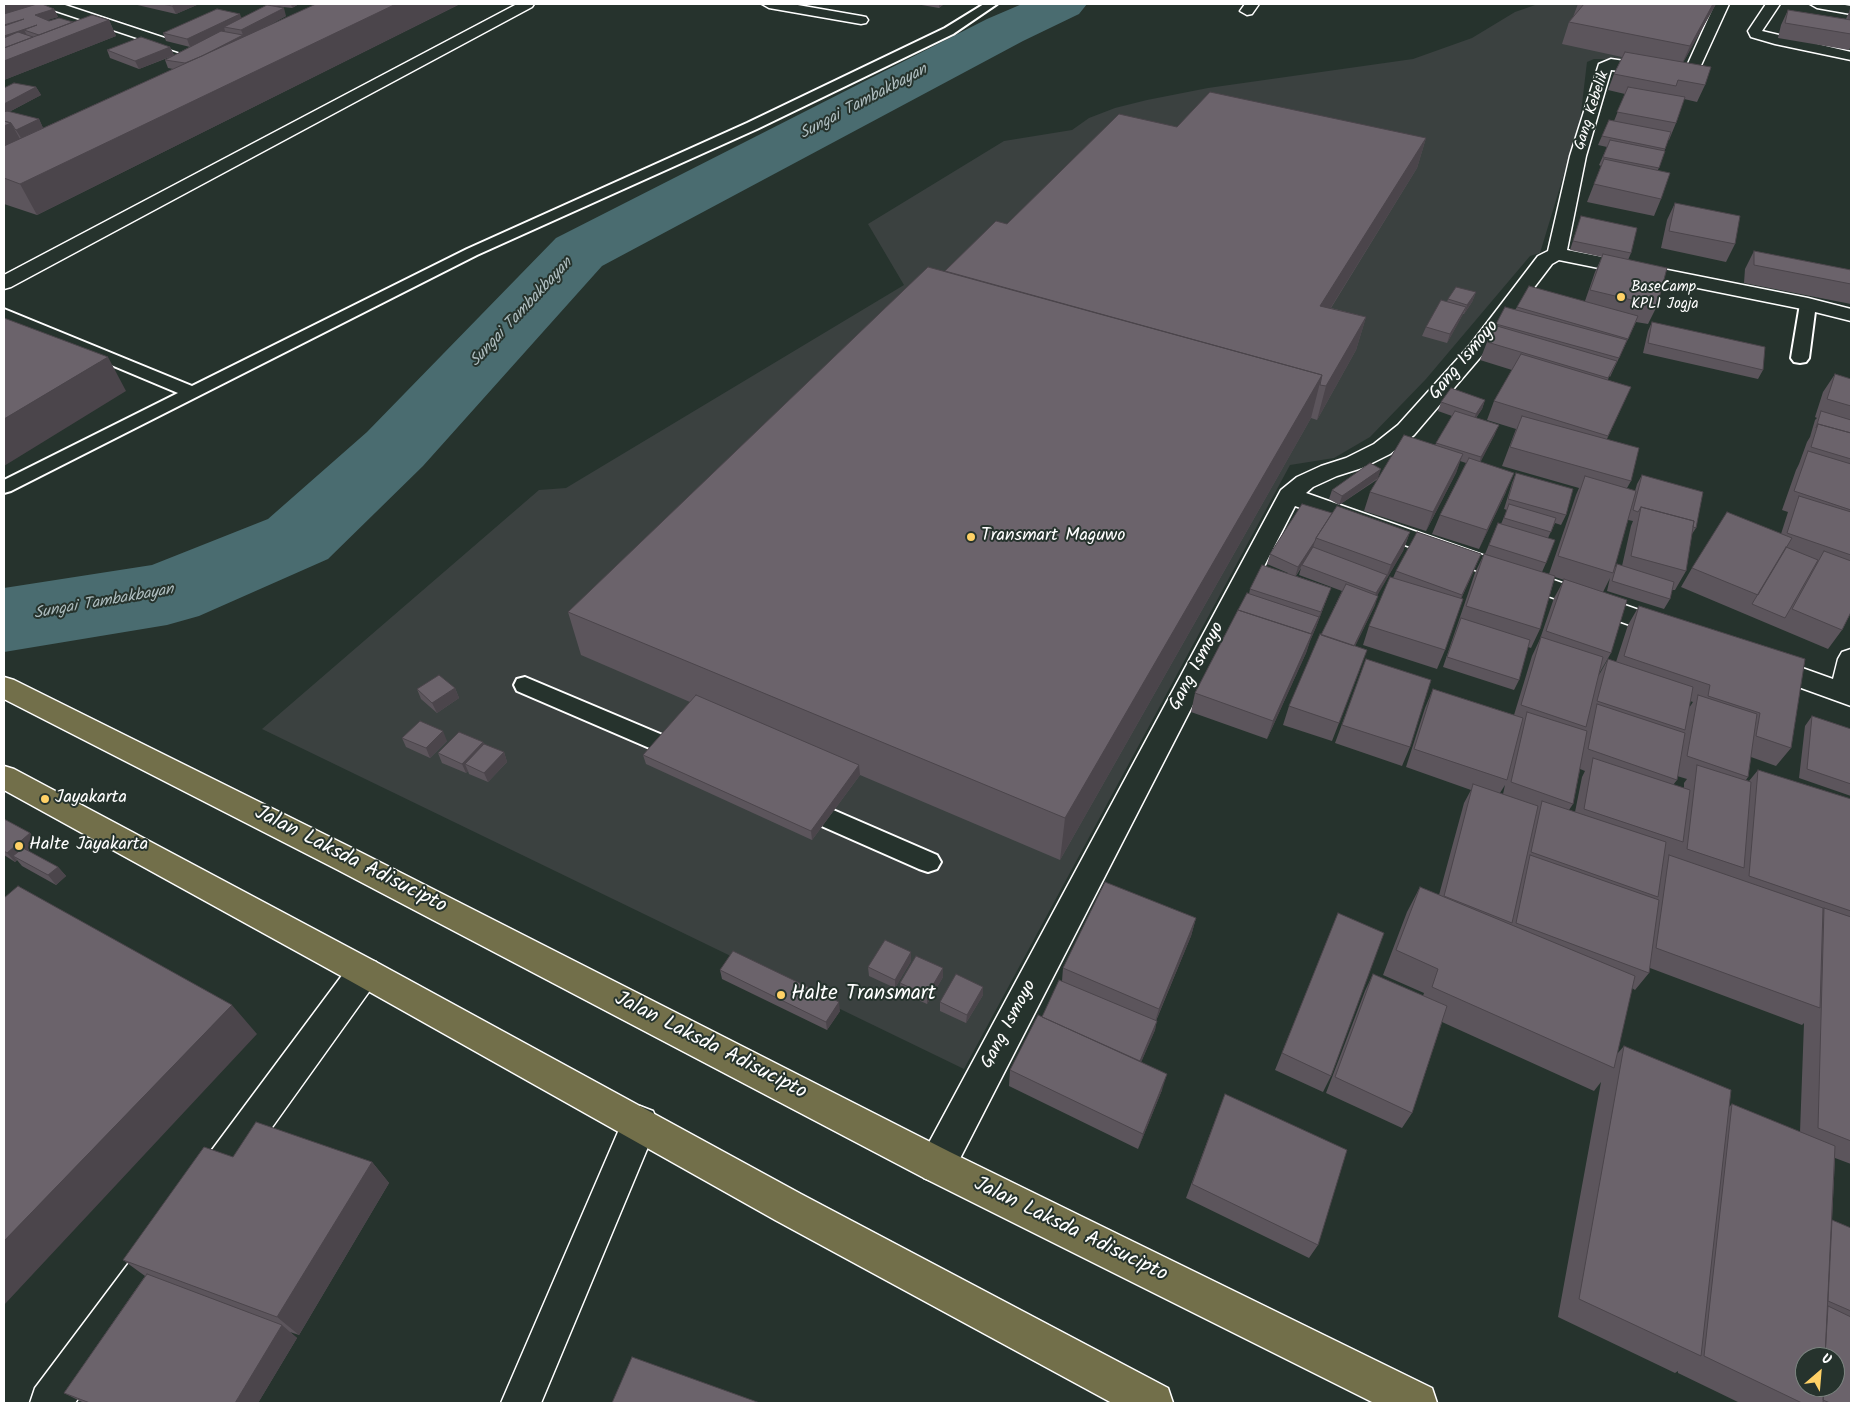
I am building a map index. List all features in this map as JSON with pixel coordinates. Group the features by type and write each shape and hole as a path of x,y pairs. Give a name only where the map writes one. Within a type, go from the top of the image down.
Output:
{"highway":[{"name":"Jalan Laksda Adisucipto","path":"4,687 367,870 937,1165 1417,1403"},
{"path":"4,777 640,1123 788,1207 1153,1403"}],"street":[{"path":"49,4 187,50"},
{"path":"4,283 527,4"},
{"path":"769,4 861,20"},
{"name":"Gang Kebelik","path":"1557,254 1578,156 1604,67 1611,64 1671,73 1684,74 1692,72 1722,4"},
{"path":"1773,4 1755,30 1756,34 1775,40 1851,56"},
{"path":"1817,4 1851,10"},
{"path":"440,32 465,37"},
{"path":"48,239 73,246"},
{"path":"1557,254 1808,304 1851,315"},
{"name":"Gang Ismoyo","path":"937,1165 1289,495 1305,482 1329,471 1354,464 1382,449 1406,430 1477,349 1545,260 1557,254"},
{"path":"1289,495 1693,639"},
{"path":"1749,659 1847,694 1851,659"},
{"path":"50,1403 364,972"},
{"path":"522,1403 640,1123"}],"lane":[{"path":"4,487 191,392 346,317 472,252 870,70 949,31 991,4"},
{"path":"1800,358 1808,304"},
{"path":"4,314 191,392"},
{"path":"526,684 703,762"},
{"path":"784,798 928,862"}],"shaded area":[{"name":"Transmart Maguwo","path":"1538,4 1716,4 1680,68 1664,69 1607,59 1594,59 1587,62 1580,121 1540,253 1530,256 1426,379 1370,437 1334,458 1290,465 964,1069 262,729 539,490 566,488 904,285 868,224 1004,141 1072,130 1089,118 1115,108 1147,100 1208,88 1413,59 1472,38 1515,12"}],"building":[{"path":"37,4 54,9 35,15 49,21 59,18 73,22 39,35 24,30 37,25 4,36 4,26 24,19 4,25 4,14"},
{"path":"162,4 178,4 172,6"},
{"path":"316,4 396,4 20,184 4,178 4,146"},
{"path":"1584,4 1713,4 1690,46 1569,22"},
{"path":"267,5 284,8 241,30 224,27"},
{"path":"217,9 240,14 187,39 163,33"},
{"path":"1788,10 1851,20 1851,34 1785,23"},
{"path":"92,15 109,20 4,61 4,48"},
{"path":"221,31 243,35 185,63 165,60"},
{"path":"18,32 33,37 4,48 4,38"},
{"path":"141,37 170,47 135,61 107,50"},
{"path":"1625,52 1711,67 1705,85 1678,80 1676,86 1614,74"},
{"path":"14,83 36,87 4,104 4,88"},
{"path":"1628,87 1685,97 1676,123 1617,112"},
{"path":"1210,92 1426,138 1320,306 1366,317 1326,386 1320,385 1322,375 945,271 996,221 1007,224 1119,114 1177,127"},
{"path":"7,111 39,119 16,130 11,123 4,121 4,112"},
{"path":"1609,120 1671,132 1665,149 1602,136"},
{"path":"4,121 11,123 4,126"},
{"path":"1610,140 1665,151 1659,168 1603,157"},
{"path":"1604,159 1670,173 1661,199 1594,184"},
{"path":"1675,203 1740,216 1735,244 1669,231"},
{"path":"1581,216 1637,228 1631,253 1573,241"},
{"path":"1754,251 1851,270 1851,284 1754,265"},
{"path":"1603,254 1667,268 1657,306 1590,290"},
{"name":"Transmart Maguwo","path":"928,267 1322,375 1065,818 568,612"},
{"path":"1529,286 1638,316 1628,339 1517,307"},
{"path":"1456,287 1476,292 1467,305 1448,299"},
{"path":"1441,300 1466,307 1450,334 1426,327"},
{"path":"1505,307 1627,340 1619,358 1496,324"},
{"path":"4,318 108,357 4,419"},
{"path":"1652,322 1765,347 1763,370 1648,343"},
{"path":"1497,326 1617,361 1608,378 1487,342"},
{"path":"1521,354 1631,387 1608,436 1494,401"},
{"path":"1835,374 1851,379 1851,406 1827,399"},
{"path":"1451,388 1485,400 1476,414 1441,402"},
{"path":"1455,411 1499,425 1481,457 1436,443"},
{"path":"1821,411 1851,420 1851,433 1818,424 1816,428"},
{"path":"1522,416 1639,448 1631,481 1510,447"},
{"path":"1818,424 1851,433 1851,459 1811,447"},
{"path":"1404,435 1463,454 1433,512 1370,492"},
{"path":"1808,451 1851,464 1851,510 1794,491"},
{"path":"1469,458 1514,473 1487,530 1440,515"},
{"path":"1370,463 1381,469 1342,496 1332,490"},
{"path":"1516,473 1573,489 1566,515 1508,499"},
{"path":"1642,475 1703,492 1696,528 1693,527 1694,521 1641,507 1638,512 1633,510"},
{"path":"1585,476 1636,491 1613,573 1558,556"},
{"path":"1799,496 1851,512 1851,555 1787,533"},
{"path":"1302,504 1332,513 1298,567 1270,554"},
{"path":"1509,504 1556,518 1551,532 1504,518"},
{"path":"1337,506 1410,532 1391,565 1316,538"},
{"path":"1641,507 1694,521 1686,571 1631,556"},
{"path":"1727,512 1792,538 1758,595 1692,568"},
{"path":"1498,523 1555,540 1546,563 1489,545"},
{"path":"1417,532 1481,554 1462,595 1396,571"},
{"path":"1313,547 1387,575 1376,593 1302,565"},
{"path":"1786,547 1818,560 1785,618 1752,604"},
{"path":"1824,551 1851,561 1851,612 1842,630 1792,609"},
{"path":"1484,554 1555,576 1540,629 1466,606"},
{"path":"1617,564 1674,582 1670,599 1612,581"},
{"path":"1262,565 1331,588 1321,612 1250,589"},
{"path":"1390,577 1463,599 1445,650 1369,626"},
{"path":"1564,579 1627,600 1611,653 1546,631"},
{"path":"1346,584 1378,596 1354,646 1321,635"},
{"path":"1247,593 1319,617 1311,634 1238,610"},
{"path":"1639,606 1805,659 1791,748 1756,736 1760,713 1708,696 1710,685 1624,656"},
{"path":"1238,610 1312,634 1273,721 1195,693"},
{"path":"1461,618 1530,640 1519,680 1447,657"},
{"path":"1320,634 1367,650 1339,723 1289,706"},
{"path":"1541,637 1603,657 1586,727 1521,705"},
{"path":"1366,659 1431,680 1410,747 1342,725"},
{"path":"1608,659 1693,687 1685,730 1597,701"},
{"path":"439,675 455,688 432,703 417,689"},
{"path":"1433,689 1523,718 1507,780 1414,749"},
{"path":"696,695 859,765 811,831 643,755"},
{"path":"1698,695 1757,714 1748,777 1687,756"},
{"path":"1597,704 1685,733 1677,780 1588,749"},
{"path":"1527,712 1587,731 1573,804 1511,782"},
{"path":"1812,716 1851,729 1851,784 1807,769"},
{"path":"420,721 443,731 426,748 402,738"},
{"path":"459,732 483,742 462,764 438,753"},
{"path":"484,744 504,752 484,773 465,764"},
{"path":"1593,758 1690,790 1683,842 1584,809"},
{"path":"1697,765 1751,782 1744,868 1687,849"},
{"path":"1758,770 1851,799 1851,911 1749,876"},
{"path":"1473,784 1538,806 1512,923 1444,896"},
{"path":"1542,801 1666,842 1658,897 1531,852"},
{"path":"4,819 30,833 7,853 4,851"},
{"path":"23,848 58,867 48,875 13,856"},
{"path":"1530,855 1659,900 1649,973 1516,923"},
{"path":"1669,855 1823,908 1820,1008 1656,948"},
{"path":"1105,882 1196,918 1159,1009 1063,968"},
{"path":"18,886 232,1005 4,1241 4,898"},
{"path":"1420,887 1635,976 1614,1068 1432,987 1438,969 1396,950"},
{"path":"1824,908 1851,917 1851,1141 1818,1128"},
{"path":"1338,913 1384,933 1331,1076 1282,1053"},
{"path":"885,940 911,952 895,980 868,967"},
{"name":"Halte Transmart","path":"733,951 839,1002 826,1022 720,970"},
{"path":"916,956 943,968 927,995 900,983"},
{"path":"956,974 983,987 967,1015 940,1002"},
{"path":"1373,974 1447,1006 1412,1113 1335,1077"},
{"path":"1059,980 1157,1021 1140,1061 1042,1017"},
{"path":"1038,1015 1167,1074 1143,1134 1010,1070"},
{"path":"1624,1046 1731,1090 1701,1356 1579,1299"},
{"path":"1225,1094 1347,1150 1318,1245 1192,1184"},
{"path":"1732,1104 1835,1146 1825,1347 1795,1347 1795,1397 1823,1397 1823,1403 1802,1403 1704,1356"},
{"path":"256,1122 372,1162 277,1317 123,1260 204,1147 233,1157"},
{"path":"1832,1220 1851,1228 1851,1311 1828,1301"},
{"path":"147,1274 282,1325 235,1403 90,1403 64,1393"},
{"path":"1828,1306 1851,1317 1851,1403 1830,1403 1823,1400 1823,1397 1845,1397 1845,1347 1826,1347"},
{"path":"632,1357 760,1403 612,1403"}],"waterway":[{"name":"Sungai Tambakbayan","path":"4,620 167,594 298,539 395,449 579,252 1005,30 1062,4"}],"place":[{"name":"BaseCamp KPLI Jogja","path":"1621,297"},
{"name":"Transmart Maguwo","path":"971,537"},
{"name":"Jayakarta","path":"45,799"},
{"name":"Halte Jayakarta","path":"19,846"},
{"name":"Halte Transmart","path":"781,995"}]}
